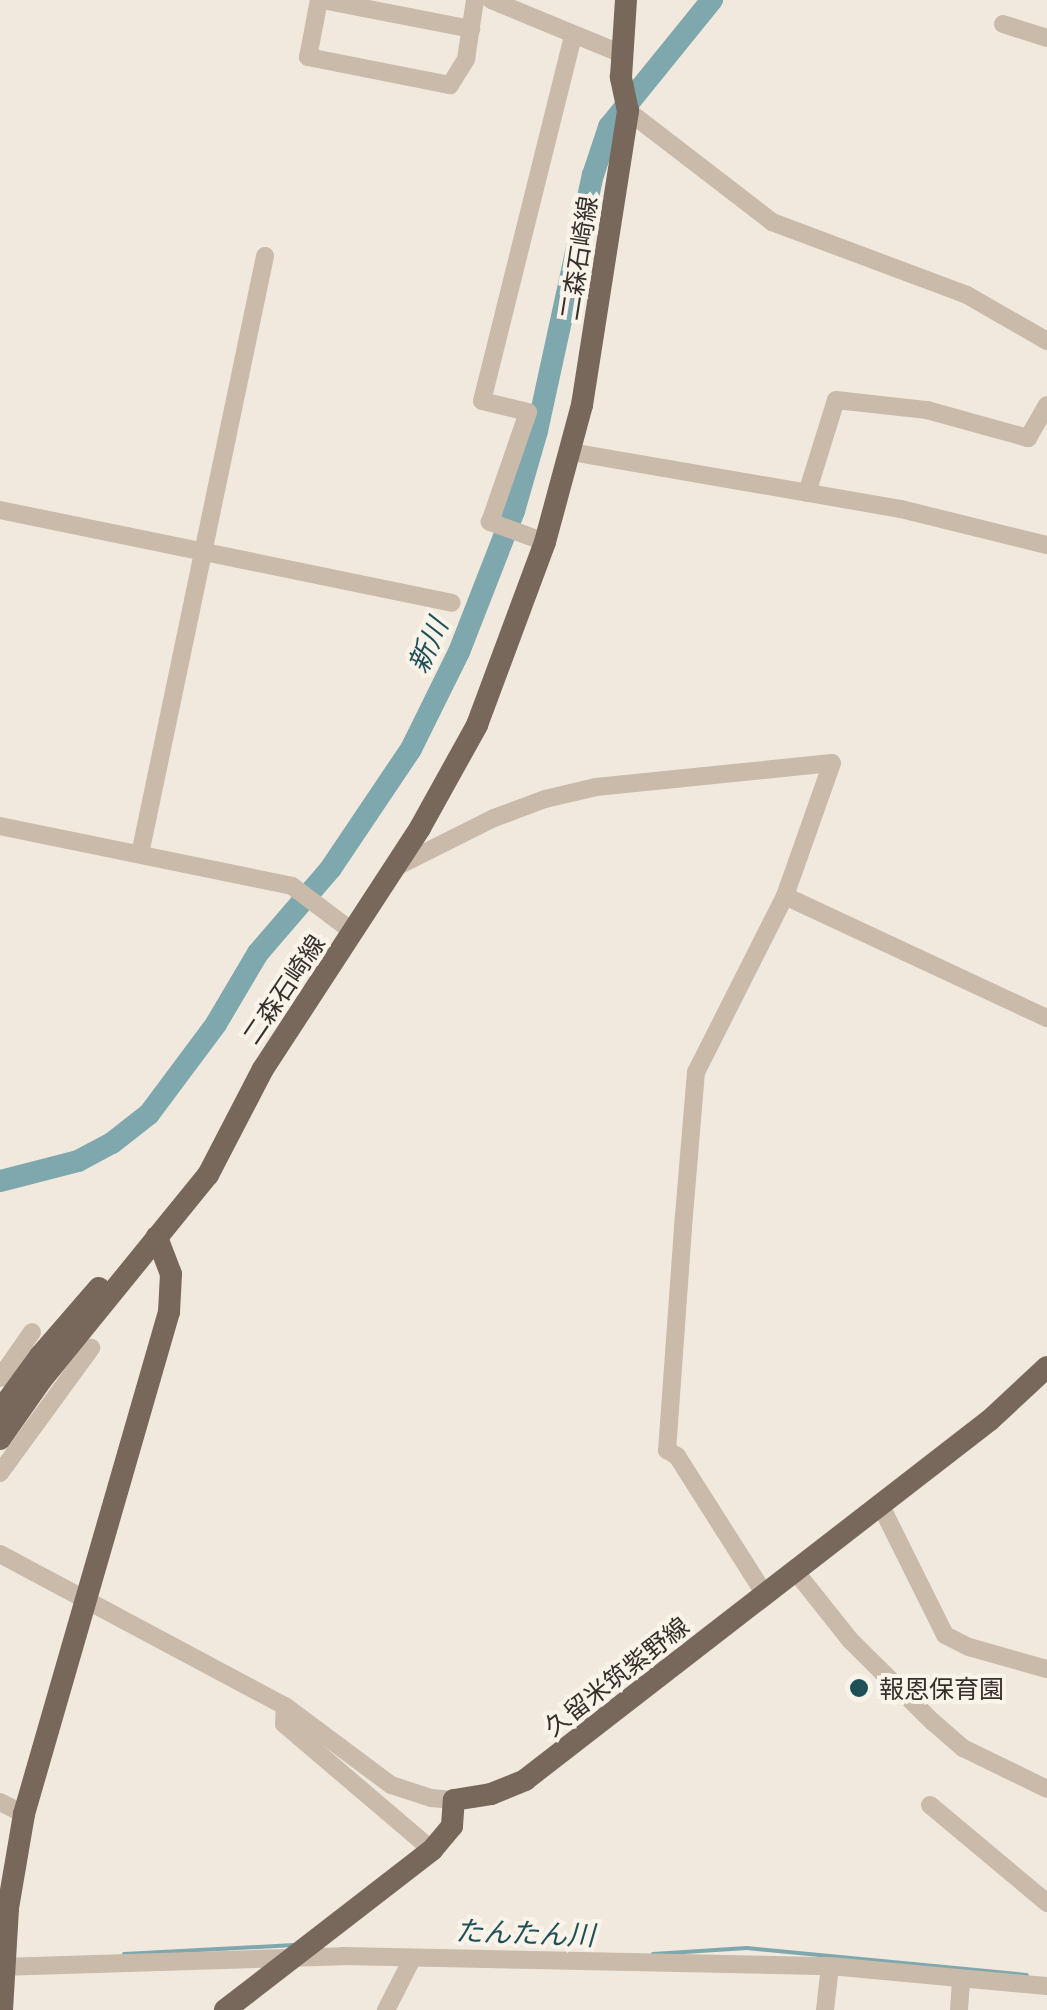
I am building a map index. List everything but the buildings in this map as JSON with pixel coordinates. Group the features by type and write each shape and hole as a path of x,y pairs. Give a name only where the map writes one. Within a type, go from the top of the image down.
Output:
{"main road":[{"name":"二森石崎線","path":"157,1237 208,1175 263,1069 396,867 465,751 545,542 582,405 628,111 622,66 626,0"},
{"path":"0,1411 40,1356 106,1280 132,1252 157,1237"},
{"path":"0,1438 157,1237"},
{"path":"2,2010 2,1967 24,1814 170,1312 171,1274 157,1237"},
{"name":"久留米筑紫野線","path":"454,1800 491,1794 525,1780 990,1420 1047,1367"},
{"path":"225,2010 299,1957 432,1850 452,1826 454,1800"}],"street":[{"path":"470,29 320,0 308,57 450,85 466,59 475,0"},
{"path":"490,0 573,35 622,66"},
{"path":"1004,24 1047,38"},
{"path":"545,542 490,522 528,412 482,401 573,35"},
{"path":"628,111 772,222 968,295 1047,341"},
{"path":"140,854 265,256"},
{"path":"807,493 836,400 927,410 1028,438 1047,405"},
{"path":"571,452 901,509 1047,544"},
{"path":"0,510 452,604"},
{"path":"396,867 494,818 545,799 596,787 832,762 785,896 696,1072 667,1450 676,1456 766,1596"},
{"path":"0,826 292,886 354,932"},
{"path":"785,896 1047,1018"},
{"path":"0,1378 32,1332"},
{"path":"0,1473 91,1348"},
{"path":"881,1506 946,1635 969,1647 1047,1669"},
{"path":"0,1554 285,1706 391,1785 430,1798 454,1800"},
{"path":"796,1572 850,1640 932,1722 963,1748 1047,1789"},
{"path":"285,1706 284,1724 432,1850"},
{"path":"0,1802 24,1814"},
{"path":"930,1806 1047,1903"},
{"path":"2,1967 299,1957 830,1966 1047,1986"},
{"path":"386,2010 412,1959"},
{"path":"825,2010 830,1966"},
{"path":"959,2010 962,1979"}],"waterway":[{"name":"新川","path":"0,1181 78,1161 112,1143 149,1114 216,1024 258,953 331,868 411,749 459,652 514,511 537,431 593,175 609,127 712,0"},
{"name":"たんたん川","path":"124,1954 294,1945"},
{"name":"たんたん川","path":"653,1954 747,1948 1027,1975"}],"place":[{"name":"報恩保育園","path":"859,1688"}]}
